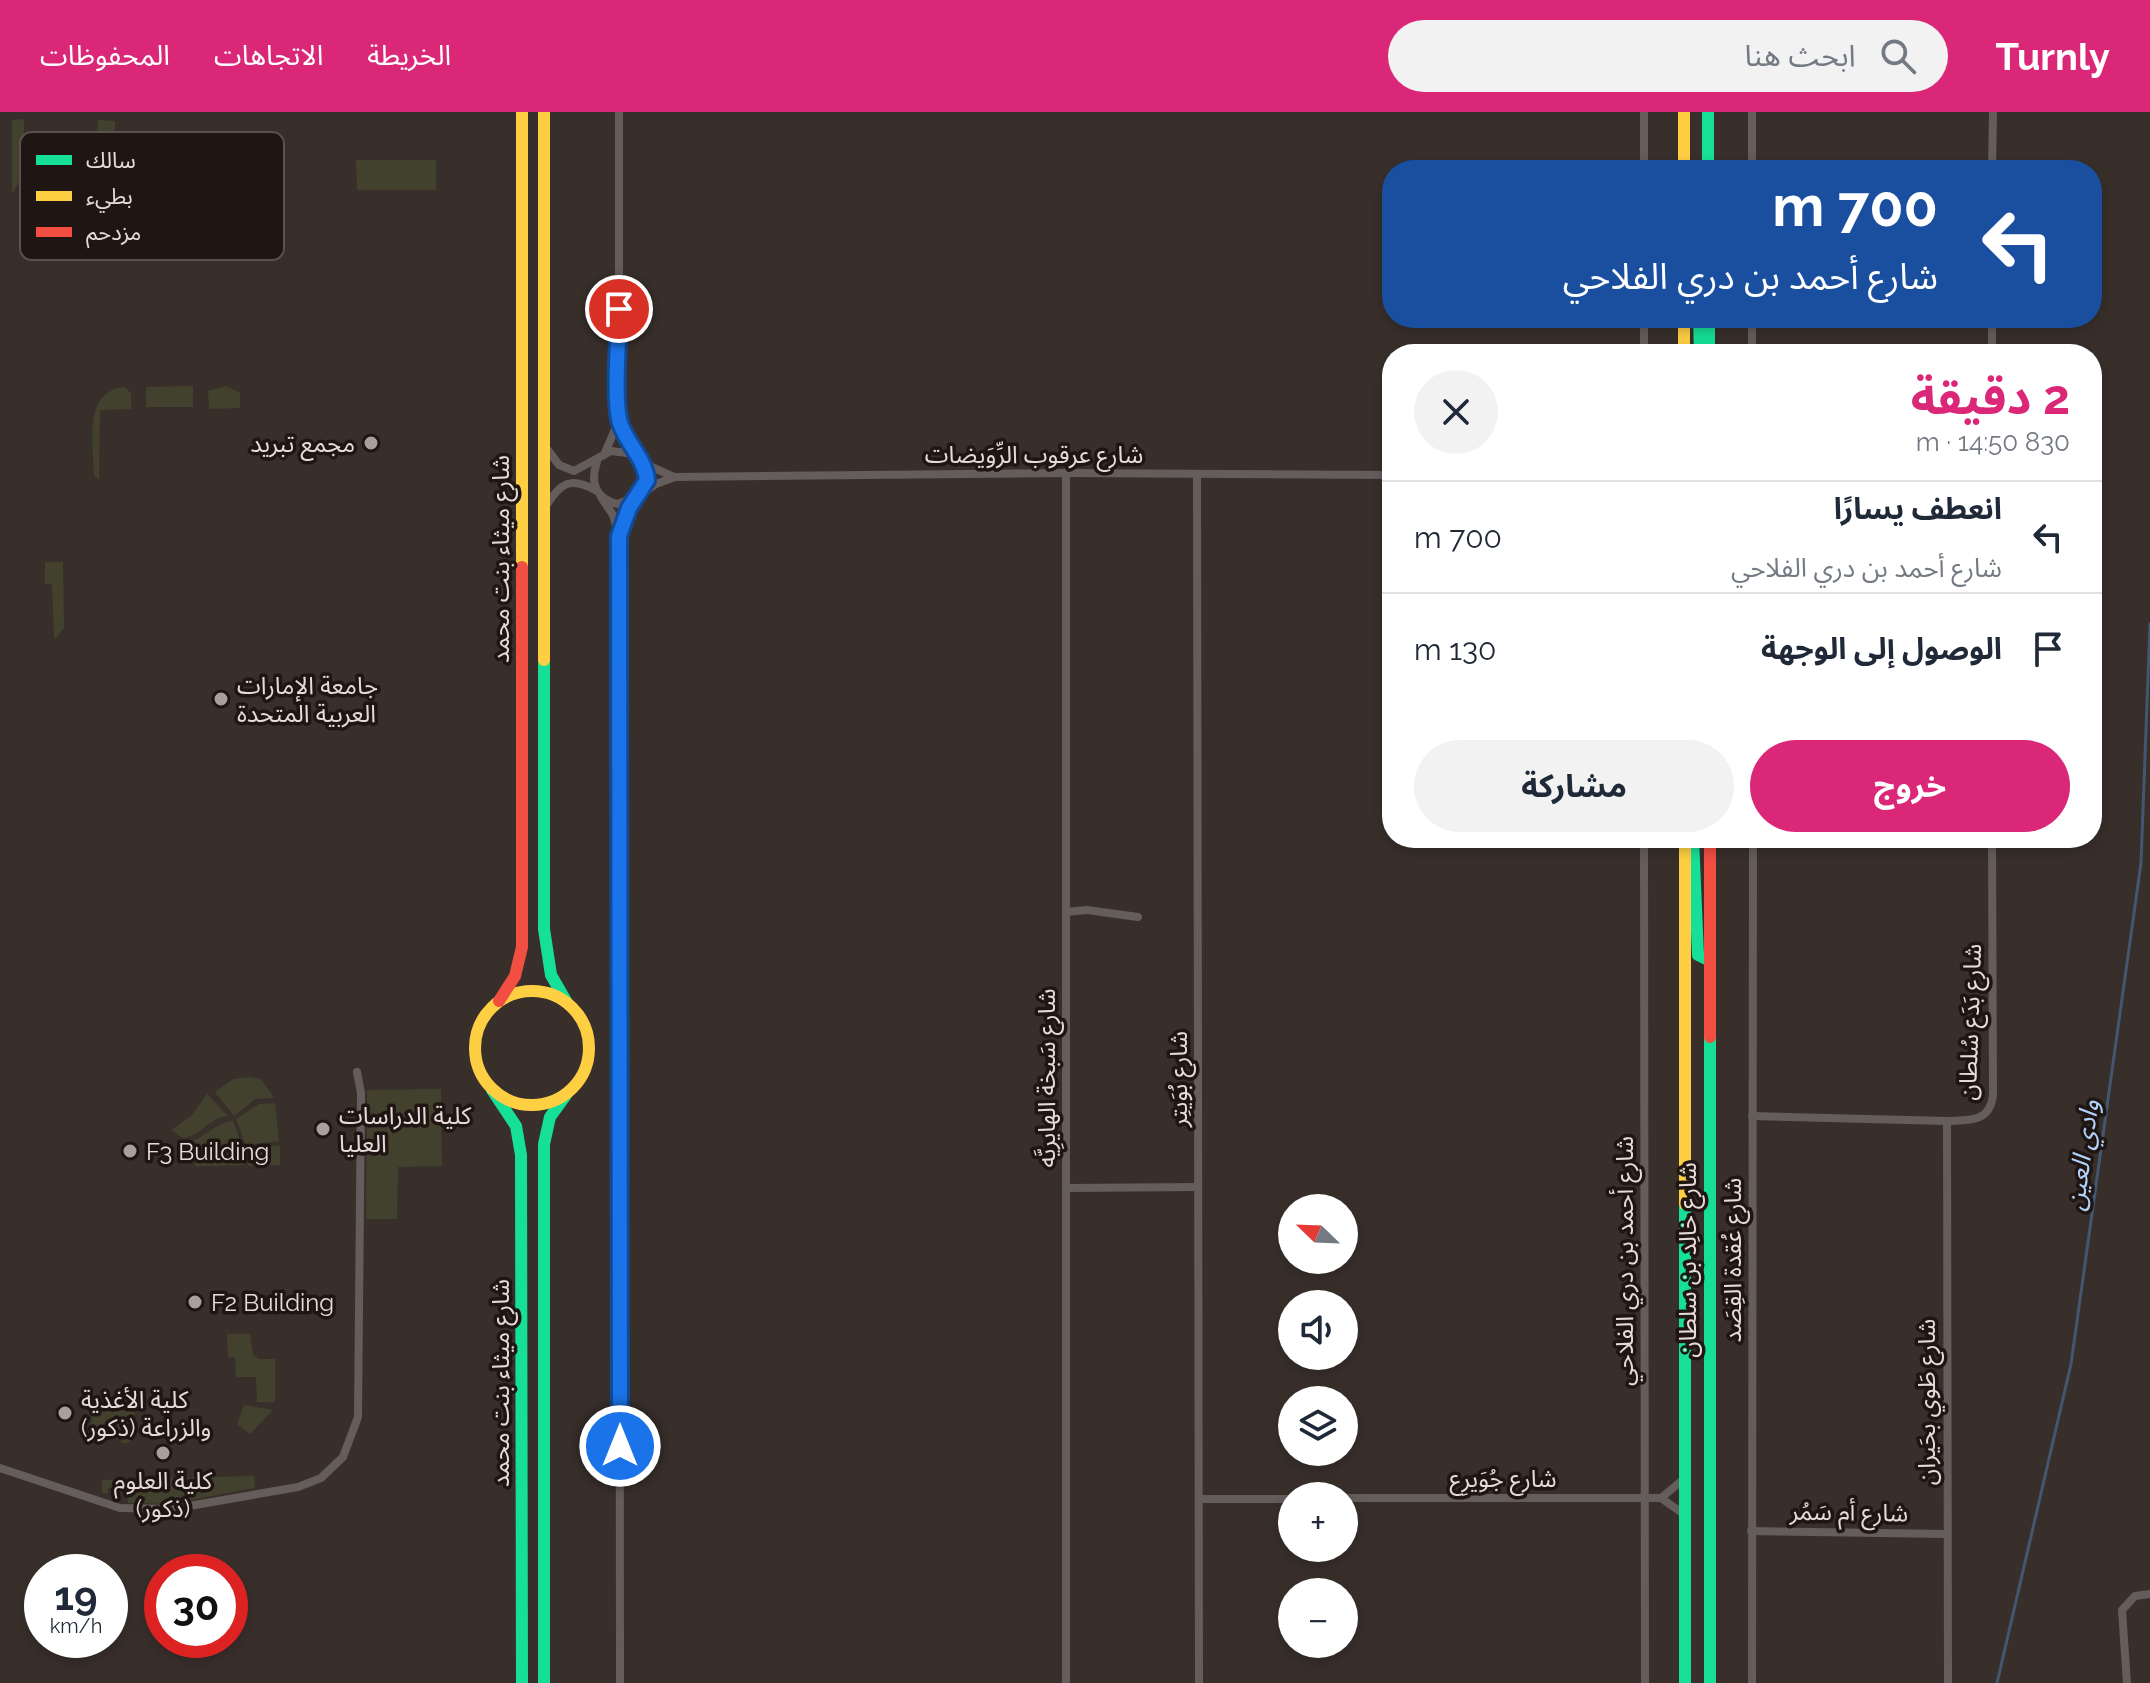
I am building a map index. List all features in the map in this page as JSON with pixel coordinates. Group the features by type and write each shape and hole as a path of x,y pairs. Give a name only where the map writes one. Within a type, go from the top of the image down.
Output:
{"main road":[{"name":"شارع ميثاء بنت محمد","path":"499,1001 515,976 522,947 522,112"},
{"name":"شارع ميثاء بنت محمد","path":"544,112 545,945 551,975 566,1001"},
{"path":"1684,112 1684,160"},
{"path":"1708,112 1708,160"},
{"name":"شارع خالِد بن سلطان","path":"1685,848 1685,1683"},
{"path":"1692,848 1697,952 1700,959 1710,961"},
{"name":"شارع خالِد بن سلطان","path":"1710,848 1710,1683"},
{"path":"537,991 566,1001 583,1022 590,1048 583,1074 566,1095 548,1104 528,1106 509,1101 492,1090 478,1067 475,1040 486,1014 499,1001 517,993 537,991"},
{"name":"شارع ميثاء بنت محمد","path":"492,1090 516,1126 521,1155 522,1683"},
{"name":"شارع ميثاء بنت محمد","path":"544,1683 544,1144 550,1117 566,1095"}],"street":[{"path":"619,112 619,420 635,454 643,463 647,480 619,536"},
{"path":"1644,112 1644,160"},
{"path":"1752,112 1752,160"},
{"path":"1992,160 1993,112"},
{"path":"619,420 593,472 598,494 613,515 619,536 620,1683"},
{"path":"544,445 566,469 574,471 619,450 635,454"},
{"name":"شارع عرقوب الرِّوَيضات","path":"643,463 675,477"},
{"name":"شارع عرقوب الرِّوَيضات","path":"637,498 656,484 675,477 1066,473 1382,475"},
{"name":"شارع سَبخة الهايرِيَّه","path":"1066,473 1066,1683"},
{"name":"شارع بُوَيتِر","path":"1197,475 1199,1683"},
{"path":"544,510 555,491 566,483 580,482 617,504 637,498"},
{"name":"شارع أحمد بن دري الفلاحي","path":"1644,848 1645,1683"},
{"name":"شارع عُقدة القِصَد","path":"1752,1683 1753,848"},
{"name":"شارع بَدَع سُلطان","path":"1752,1116 1947,1121 1977,1120 1989,1111 1993,1101 1992,848"},
{"path":"1066,912 1087,910 1138,917"},
{"path":"0,1468 93,1501 154,1510 298,1487 321,1478 343,1457 353,1437 360,1388 361,1093 357,1072"},
{"name":"شارع طَوي بحَيران","path":"1947,1121 1948,1683"},
{"path":"1066,1188 1198,1187"},
{"path":"1685,1478 1661,1498 1685,1515"},
{"name":"شارع جُوَيرِع","path":"1358,1498 1661,1498"},
{"path":"1199,1499 1278,1499"},
{"name":"شارع أم سَمُر","path":"1751,1531 1946,1534"},
{"path":"2127,1683 2122,1610 2130,1599 2150,1594"}],"shaded area":[{"path":"24,119 24,132 20,132 20,182 12,193 12,120"},
{"path":"98,120 115,121 115,132 98,132"},
{"path":"356,160 436,160 436,190 357,190"},
{"path":"193,386 193,407 146,407 146,387"},
{"path":"226,386 240,393 240,408 209,409 208,391"},
{"path":"124,387 131,393 131,409 100,410 99,480 94,475 92,434 96,409 102,398"},
{"path":"45,562 63,562 64,628 54,640 52,584 45,584"},
{"path":"233,1079 261,1079 274,1098 255,1099 234,1116 215,1092"},
{"path":"441,1089 442,1166 398,1167 397,1219 366,1219 367,1090"},
{"path":"207,1094 228,1116 221,1117 190,1137 183,1138 171,1130 191,1116"},
{"path":"275,1103 279,1141 246,1145 236,1119 259,1104"},
{"path":"233,1121 242,1146 209,1149 194,1155 187,1142 200,1138 220,1124"},
{"path":"280,1145 280,1165 248,1166 247,1149"},
{"path":"243,1151 244,1165 195,1166 195,1160"},
{"path":"227,1334 250,1334 253,1355 259,1359 275,1359 275,1402 257,1402 256,1377 236,1377 235,1357 228,1357"},
{"path":"91,1404 135,1410 133,1439 122,1443 121,1439 92,1439"},
{"path":"244,1405 273,1410 250,1434 237,1424"},
{"path":"254,1476 255,1488 169,1504 128,1503 127,1488 108,1488 108,1493 102,1493 102,1480"}],"waterway":[{"name":"وادي العين","path":"1997,1683 2071,1364 2141,863 2150,624"}],"traffic: fast":[{"path":"1708,112 1708,160"},
{"path":"1699,328 1700,344"},
{"path":"1709,328 1709,344"},
{"path":"544,660 544,929 551,975 566,1001"},
{"path":"1693,848 1698,955 1710,961"},
{"path":"1710,1037 1710,1683"},
{"path":"492,1090 516,1126 521,1155 522,1683"},
{"path":"544,1683 544,1144 550,1117 566,1095"},
{"path":"1685,1204 1685,1683"}],"traffic: slow":[{"path":"522,112 522,567"},
{"path":"544,112 544,660"},
{"path":"1684,112 1684,160"},
{"path":"1684,328 1684,344"},
{"path":"1685,848 1685,1204"},
{"path":"532,991 554,995 573,1007 585,1026 589,1048 585,1070 573,1089 554,1101 532,1105 510,1101 491,1089 479,1070 475,1048 479,1026 491,1007 510,995 532,991"}],"traffic: jam":[{"path":"499,1001 515,976 522,947 522,567"},
{"path":"1710,848 1710,1037"}],"place":[{"name":"مجمع تبريد","path":"371,443"},
{"name":"جامعة الإمارات العربية المتحدة","path":"221,699"},
{"name":"كلية الدراسات العليا","path":"323,1129"},
{"name":"F3 Building","path":"130,1151"},
{"name":"F2 Building","path":"195,1302"},
{"name":"كلية الأغذية والزراعة (ذكور)","path":"65,1413"},
{"name":"كلية العلوم (ذكور)","path":"163,1453"}],"route":[{"path":"619,309 619,420 626,438 643,463 647,480 629,508 619,536 620,1446"}]}
